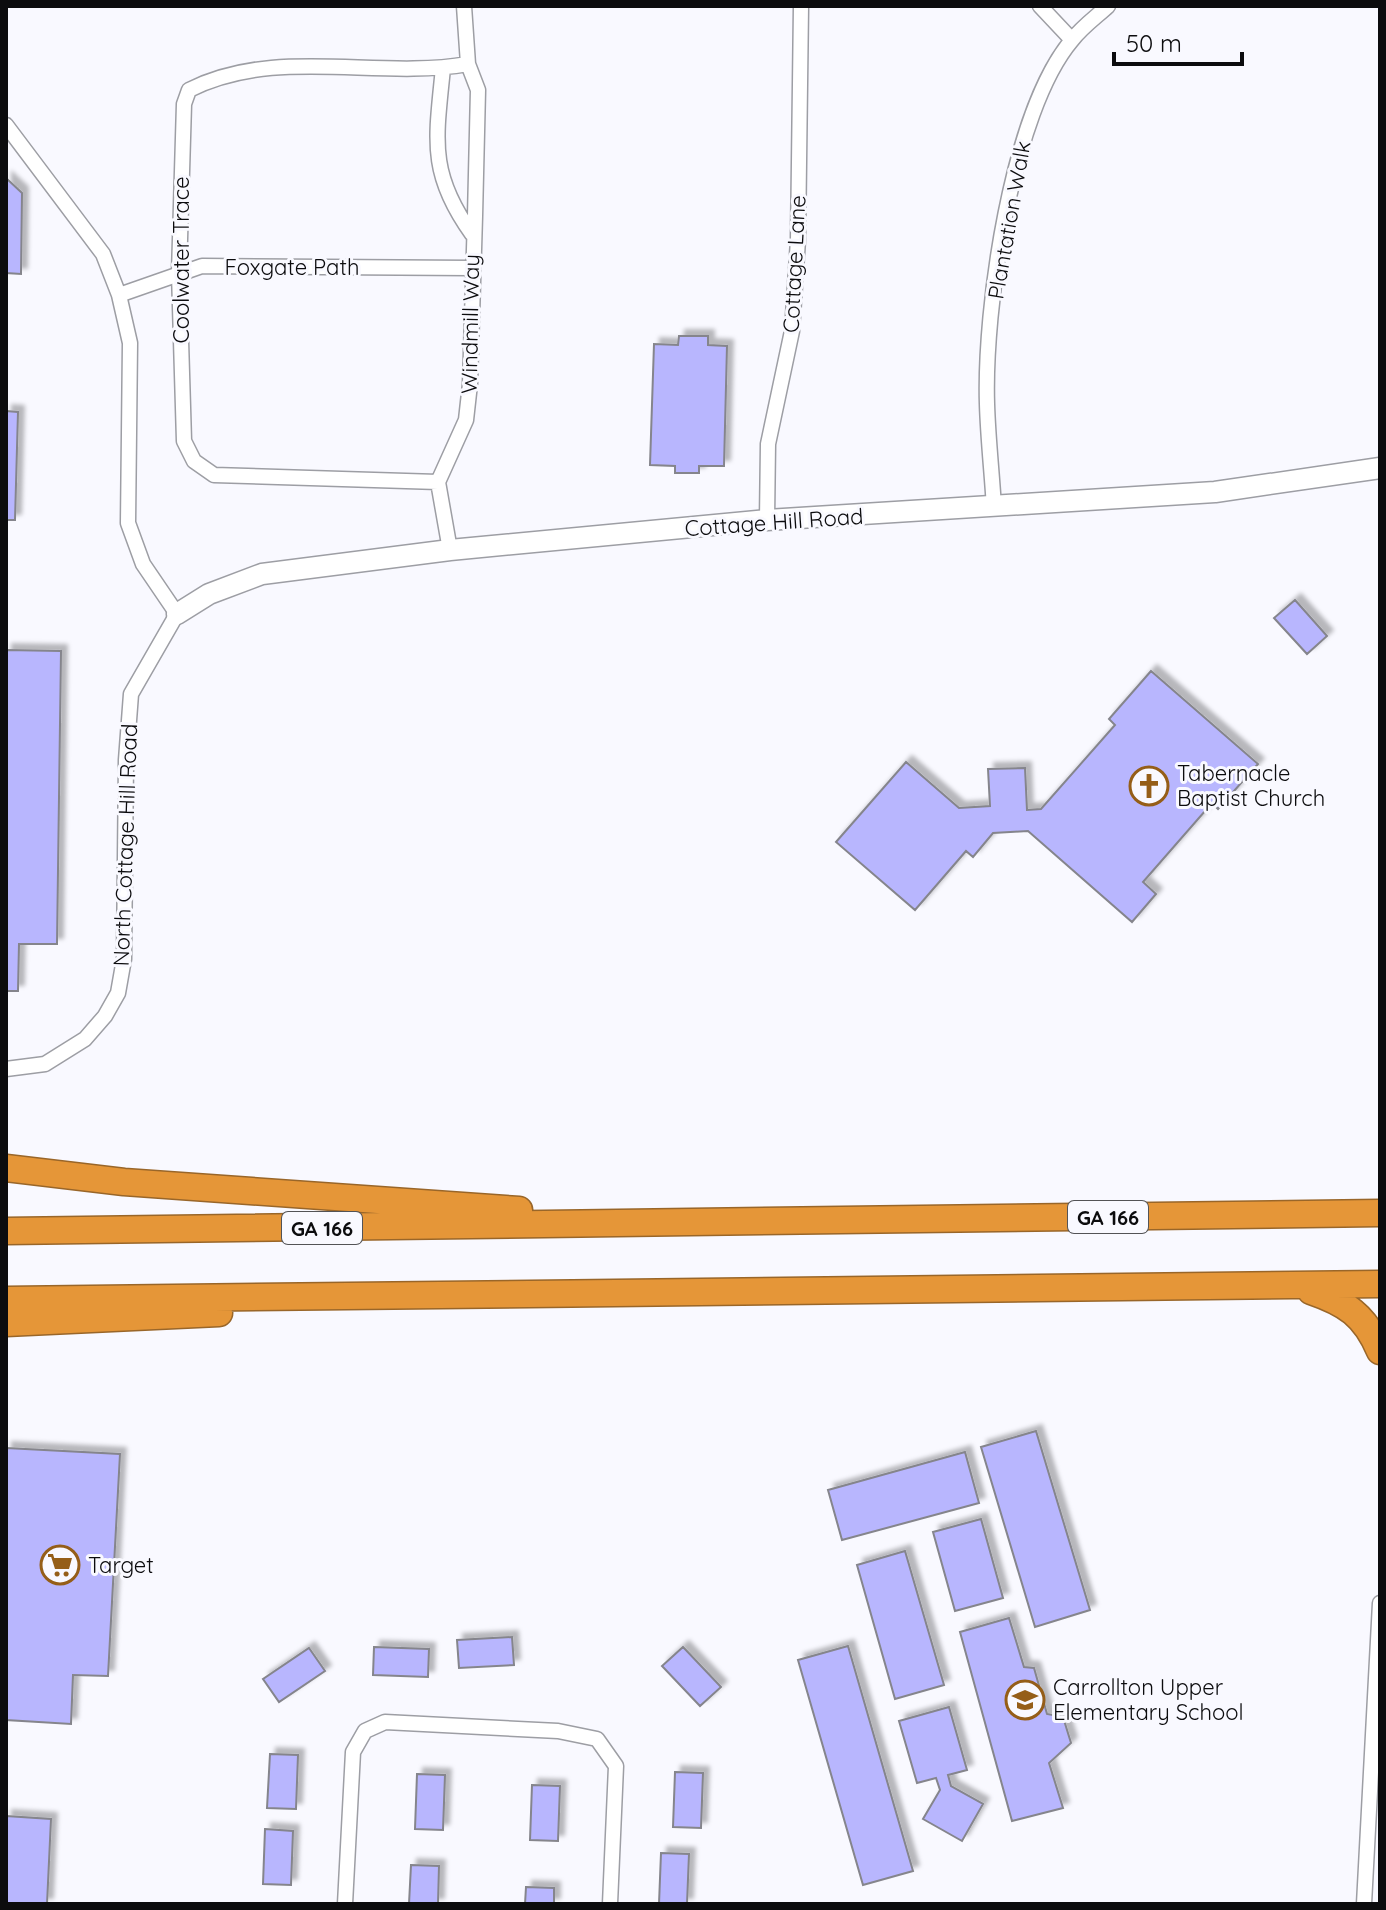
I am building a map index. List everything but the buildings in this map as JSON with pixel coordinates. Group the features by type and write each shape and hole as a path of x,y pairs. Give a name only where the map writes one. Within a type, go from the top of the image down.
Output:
{"highway":[{"path":"6,1168 124,1182 526,1211 638,1224"},
{"name":"GA 166","path":"6,1231 1380,1213"},
{"path":"1293,1284 1341,1302 1358,1313 1368,1324 1380,1351"},
{"path":"6,1300 1380,1284"},
{"path":"6,1323 205,1316 305,1297"}],"street":[{"name":"Windmill Way","path":"438,482 466,420 470,384 478,90 468,64 464,6"},
{"name":"Cottage Lane","path":"767,520 768,444 792,331 798,240 801,6"},
{"path":"1040,6 1072,40"},
{"name":"Plantation Walk","path":"994,508 987,401 996,268 1024,133 1045,82 1072,40 1108,6"},
{"name":"Coolwater Trace","path":"438,482 214,475 194,461 184,441 179,273 182,132 189,90 220,78 306,65 443,68 468,64"},
{"name":"Windmill Way","path":"443,68 437,165 448,198 472,234"},
{"path":"6,125 103,254 119,295 130,343 128,523 143,564 177,614"},
{"name":"Foxgate Path","path":"119,295 202,266 471,268"},
{"name":"Cottage Hill Road","path":"177,614 209,594 262,574 450,550 767,520 1215,492 1380,468"},
{"path":"438,482 450,550"},
{"name":"North Cottage Hill Road","path":"6,1069 45,1064 85,1039 105,1016 118,993 124,959 126,760 131,694 177,614"},
{"path":"1364,1904 1380,1603"},
{"path":"345,1904 353,1752 365,1731 385,1722 558,1731 597,1739 616,1766 610,1904"}],"place":[{"name":"Tabernacle Baptist Church","path":"1149,786"},
{"name":"Target","path":"60,1565"},
{"name":"Carrollton Upper Elementary School","path":"1025,1700"}]}
